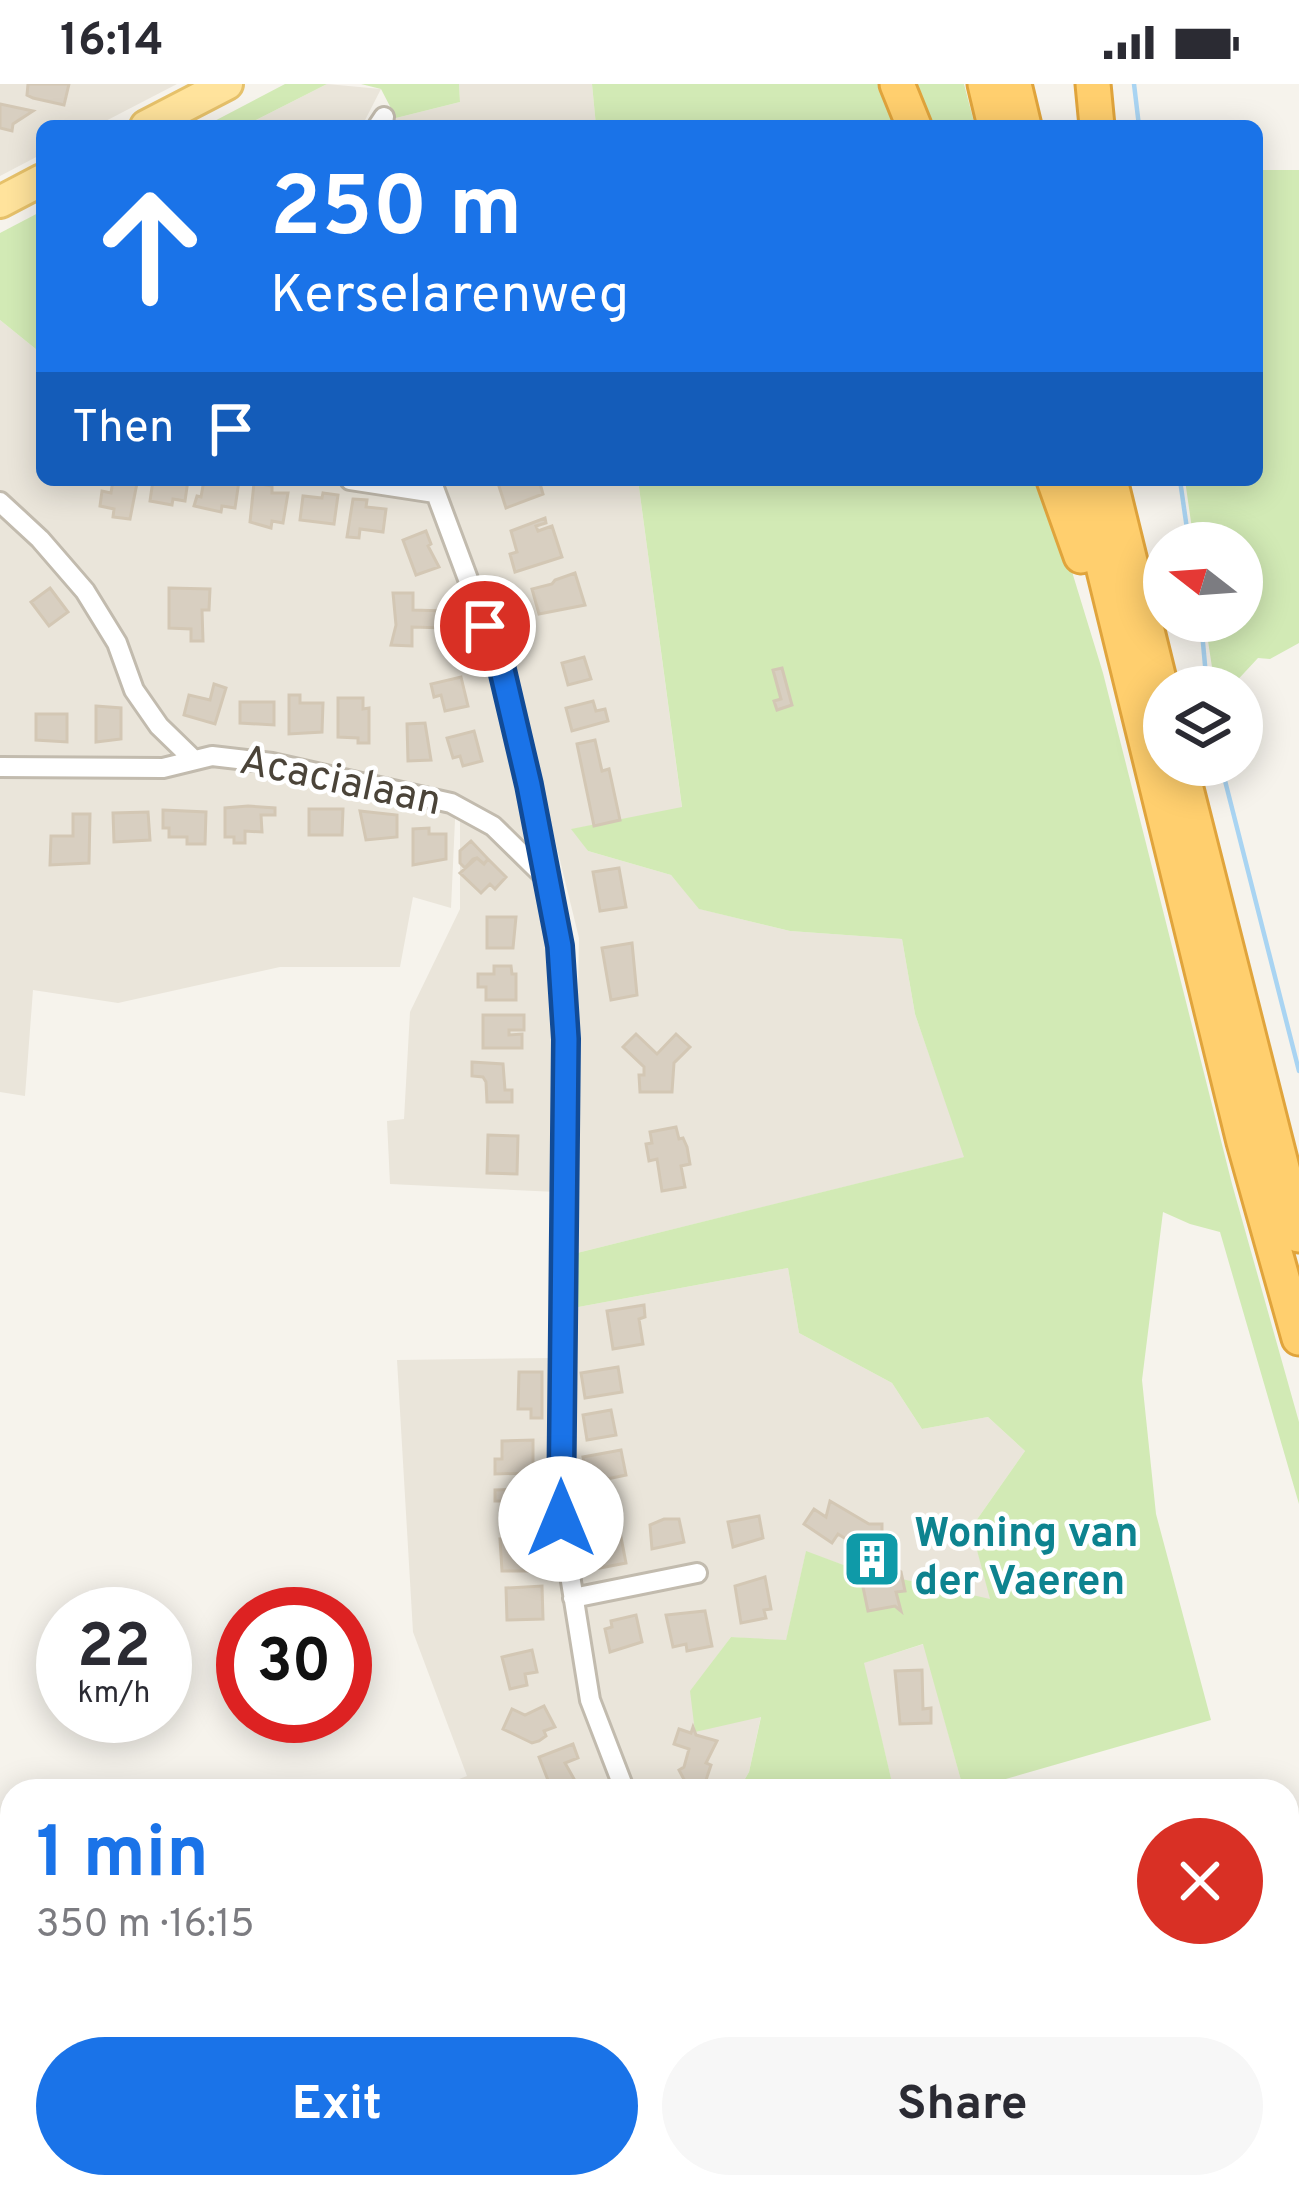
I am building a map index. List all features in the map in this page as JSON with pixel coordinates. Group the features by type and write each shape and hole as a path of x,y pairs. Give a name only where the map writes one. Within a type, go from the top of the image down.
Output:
{"highway":[{"path":"897,84 912,120"},
{"path":"985,84 994,120"},
{"path":"1013,84 1022,120"},
{"path":"1093,84 1096,120"},
{"path":"1056,486 1093,590 1117,626"},
{"path":"1083,486 1244,1142 1299,1338"},
{"path":"1111,486 1156,666"},
{"path":"1130,486 1157,609 1150,644"},
{"path":"1185,786 1299,1234"}],"main road":[{"path":"158,120 227,84"},
{"path":"0,202 36,183"}],"street":[{"path":"433,486 502,670 560,946 566,1039 561,1519 590,1700 621,1779"},
{"name":"Acacialaan","path":"0,502 86,591 117,643 134,690 190,761 212,756 272,763 452,803 494,826 545,877"},
{"path":"0,767 163,768 190,761"},
{"path":"572,1598 697,1573"}],"shaded area":[{"path":"0,84 177,84 108,120 36,120 36,157 0,176"},
{"path":"327,84 381,89 365,120 256,120"},
{"path":"459,84 592,84 595,120 395,120 460,102"},
{"path":"0,320 36,349 36,486 424,486 474,621 535,838 528,845 501,823 456,798 451,908 413,897 400,967 280,967 118,1003 33,990 25,1096 0,1092"},
{"path":"440,486 639,486 682,808 573,829 588,851 671,875 700,909 790,931 902,939 915,1014 965,1157 573,1254 579,938 523,709"},
{"path":"460,817 496,837 539,890 553,947 557,1192 390,1184 387,1121 404,1119 410,1012 460,909"},
{"path":"788,1268 799,1333 892,1383 922,1429 988,1417 1025,1451 971,1528 991,1600 849,1567 806,1552 786,1641 731,1637 714,1660 761,1716 745,1779 459,1779 467,1776 413,1632 397,1360 553,1358 573,1308"},
{"path":"924,1644 961,1779 891,1779 863,1663"}],"green space":[{"path":"285,84 327,84 256,120 216,120"},
{"path":"361,84 459,84 460,102 396,118 381,89"},
{"path":"592,84 880,84 895,120 595,120"},
{"path":"912,84 964,84 973,120 927,120"},
{"path":"1263,170 1299,170 1299,643 1270,659 1258,658 1251,666 1212,666 1208,642 1263,642 1263,522 1191,522 1186,486 1263,486"},
{"path":"36,214 36,349 0,320 0,233"},
{"path":"639,486 1040,486 1062,539 1103,673 1232,1184 1299,1422 1299,1504 1220,1232 1163,1212 1142,1380 1156,1514 1211,1720 1006,1779 961,1779 923,1644 864,1663 891,1779 745,1779 761,1717 695,1732 690,1691 731,1637 786,1640 806,1551 849,1567 990,1599 971,1528 1025,1451 988,1417 922,1429 892,1383 799,1333 788,1268 573,1308 573,1254 964,1157 915,1014 902,939 790,931 699,909 671,875 588,851 571,829 682,807"}],"building":[{"path":"28,84 69,84 64,105 27,95"},
{"path":"0,104 33,111 13,124 12,131 0,128"},
{"path":"112,486 136,486 130,519 113,517 114,509 100,506 102,491 111,493"},
{"path":"152,486 187,486 185,501 173,499 172,505 150,501"},
{"path":"203,486 238,486 235,508 222,506 221,512 194,506 197,496 201,497"},
{"path":"254,486 272,486 272,493 288,493 283,523 272,521 271,528 250,522"},
{"path":"499,486 541,486 543,494 506,508"},
{"path":"323,493 338,495 334,524 300,520 303,496 322,498"},
{"path":"353,499 367,500 366,507 386,509 383,532 360,529 359,538 347,537"},
{"path":"545,518 546,523 536,526 538,531 552,526 562,557 515,572 510,554 517,552 511,531"},
{"path":"426,531 439,567 416,575 403,540"},
{"path":"575,573 585,605 539,614 532,589"},
{"path":"50,588 68,612 49,626 31,602"},
{"path":"169,588 210,589 209,610 202,610 203,641 191,641 191,629 169,628"},
{"path":"393,593 413,593 413,610 446,611 446,628 412,627 412,646 391,645 396,625"},
{"path":"584,657 591,679 568,685 562,663"},
{"path":"782,668 792,705 777,710 774,701 781,699 773,670"},
{"path":"461,677 468,706 445,711 441,695 434,697 431,684"},
{"path":"214,684 226,688 215,724 184,715 189,695 210,700"},
{"path":"289,695 300,695 300,703 323,703 322,732 289,734"},
{"path":"338,698 363,698 363,709 369,708 369,743 338,737"},
{"path":"593,701 596,711 605,709 608,721 572,731 566,708"},
{"path":"240,702 274,702 274,725 240,723"},
{"path":"96,706 121,708 121,739 96,742"},
{"path":"36,714 67,714 67,742 36,740"},
{"path":"425,723 431,760 408,761 407,724"},
{"path":"474,731 482,761 463,766 460,756 453,758 447,738"},
{"path":"595,740 602,771 609,769 620,820 594,826 577,744"},
{"path":"225,808 275,808 275,815 261,815 262,832 245,831 245,843 234,843 234,837 225,837"},
{"path":"309,809 343,809 342,835 309,835"},
{"path":"163,810 206,812 205,844 169,837 169,828 163,828"},
{"path":"360,811 397,815 397,837 366,840"},
{"path":"148,812 150,840 114,842 113,813"},
{"path":"73,814 90,814 89,863 50,865 51,836 73,836"},
{"path":"429,828 429,834 446,834 446,859 413,865 413,829"},
{"path":"471,841 488,859 484,864 473,859 465,868 460,851"},
{"path":"477,858 484,864 488,859 506,877 495,889 490,884 481,893 460,873"},
{"path":"619,868 626,907 600,911 593,872"},
{"path":"487,917 516,917 513,948 487,948"},
{"path":"632,943 637,995 611,1000 602,948"},
{"path":"494,966 511,966 516,974 516,1000 486,1000 486,987 478,987 478,974 494,974"},
{"path":"483,1015 524,1015 524,1030 509,1030 509,1035 522,1034 522,1048 483,1048"},
{"path":"636,1034 657,1054 676,1034 690,1047 674,1063 672,1092 640,1092 639,1075 644,1075 644,1067 623,1047"},
{"path":"472,1062 503,1064 505,1090 512,1090 512,1102 487,1102 486,1082 472,1076"},
{"path":"676,1127 690,1164 681,1166 685,1187 662,1191 657,1159 649,1161 646,1144 652,1143 650,1132"},
{"path":"488,1135 518,1136 517,1174 487,1173"},
{"path":"644,1305 645,1317 639,1319 643,1344 613,1349 607,1311"},
{"path":"618,1367 622,1392 585,1398 581,1373"},
{"path":"519,1372 542,1372 542,1418 531,1418 531,1409 518,1409"},
{"path":"611,1410 616,1435 587,1440 583,1415"},
{"path":"533,1440 533,1473 495,1474 495,1459 502,1459 502,1441"},
{"path":"621,1450 626,1475 588,1483 583,1457"},
{"path":"534,1489 531,1522 503,1523 503,1501 495,1501 495,1490"},
{"name":"Woning van der Vaeren","path":"830,1501 869,1524 882,1524 882,1538 891,1544 885,1553 901,1572 905,1591 896,1592 901,1611 895,1606 868,1611 854,1544 838,1534 832,1543 804,1524 814,1509 826,1517"},
{"path":"759,1516 763,1538 733,1547 728,1522"},
{"path":"679,1519 684,1542 652,1549 650,1525"},
{"path":"620,1532 626,1563 595,1569 588,1534"},
{"path":"537,1538 539,1571 502,1571 500,1539"},
{"path":"765,1577 771,1609 764,1610 766,1618 741,1623 735,1586"},
{"path":"542,1586 543,1619 507,1620 506,1588"},
{"path":"705,1611 712,1646 687,1651 686,1644 673,1647 666,1615"},
{"path":"636,1615 642,1642 610,1652 605,1629 612,1627 611,1621"},
{"path":"532,1650 537,1672 525,1674 527,1685 510,1689 502,1657"},
{"path":"922,1670 923,1709 931,1708 931,1723 900,1724 895,1671"},
{"path":"544,1706 555,1727 544,1731 546,1736 539,1741 532,1743 503,1729 512,1709 525,1715"},
{"path":"693,1727 696,1735 717,1741 706,1763 711,1765 706,1779 684,1779 679,1770 689,1749 674,1744 679,1729 691,1733"},
{"path":"573,1744 578,1758 565,1763 574,1779 548,1779 539,1757"}],"waterway":[{"path":"1134,84 1138,120"},
{"path":"1181,486 1186,522"},
{"path":"1203,642 1205,666"},
{"path":"1226,786 1299,1071"}],"place":[{"name":"Woning van der Vaeren","path":"872,1559"}],"route":[{"path":"485,626 502,670 529,785 560,946 566,1039 561,1519"}]}
